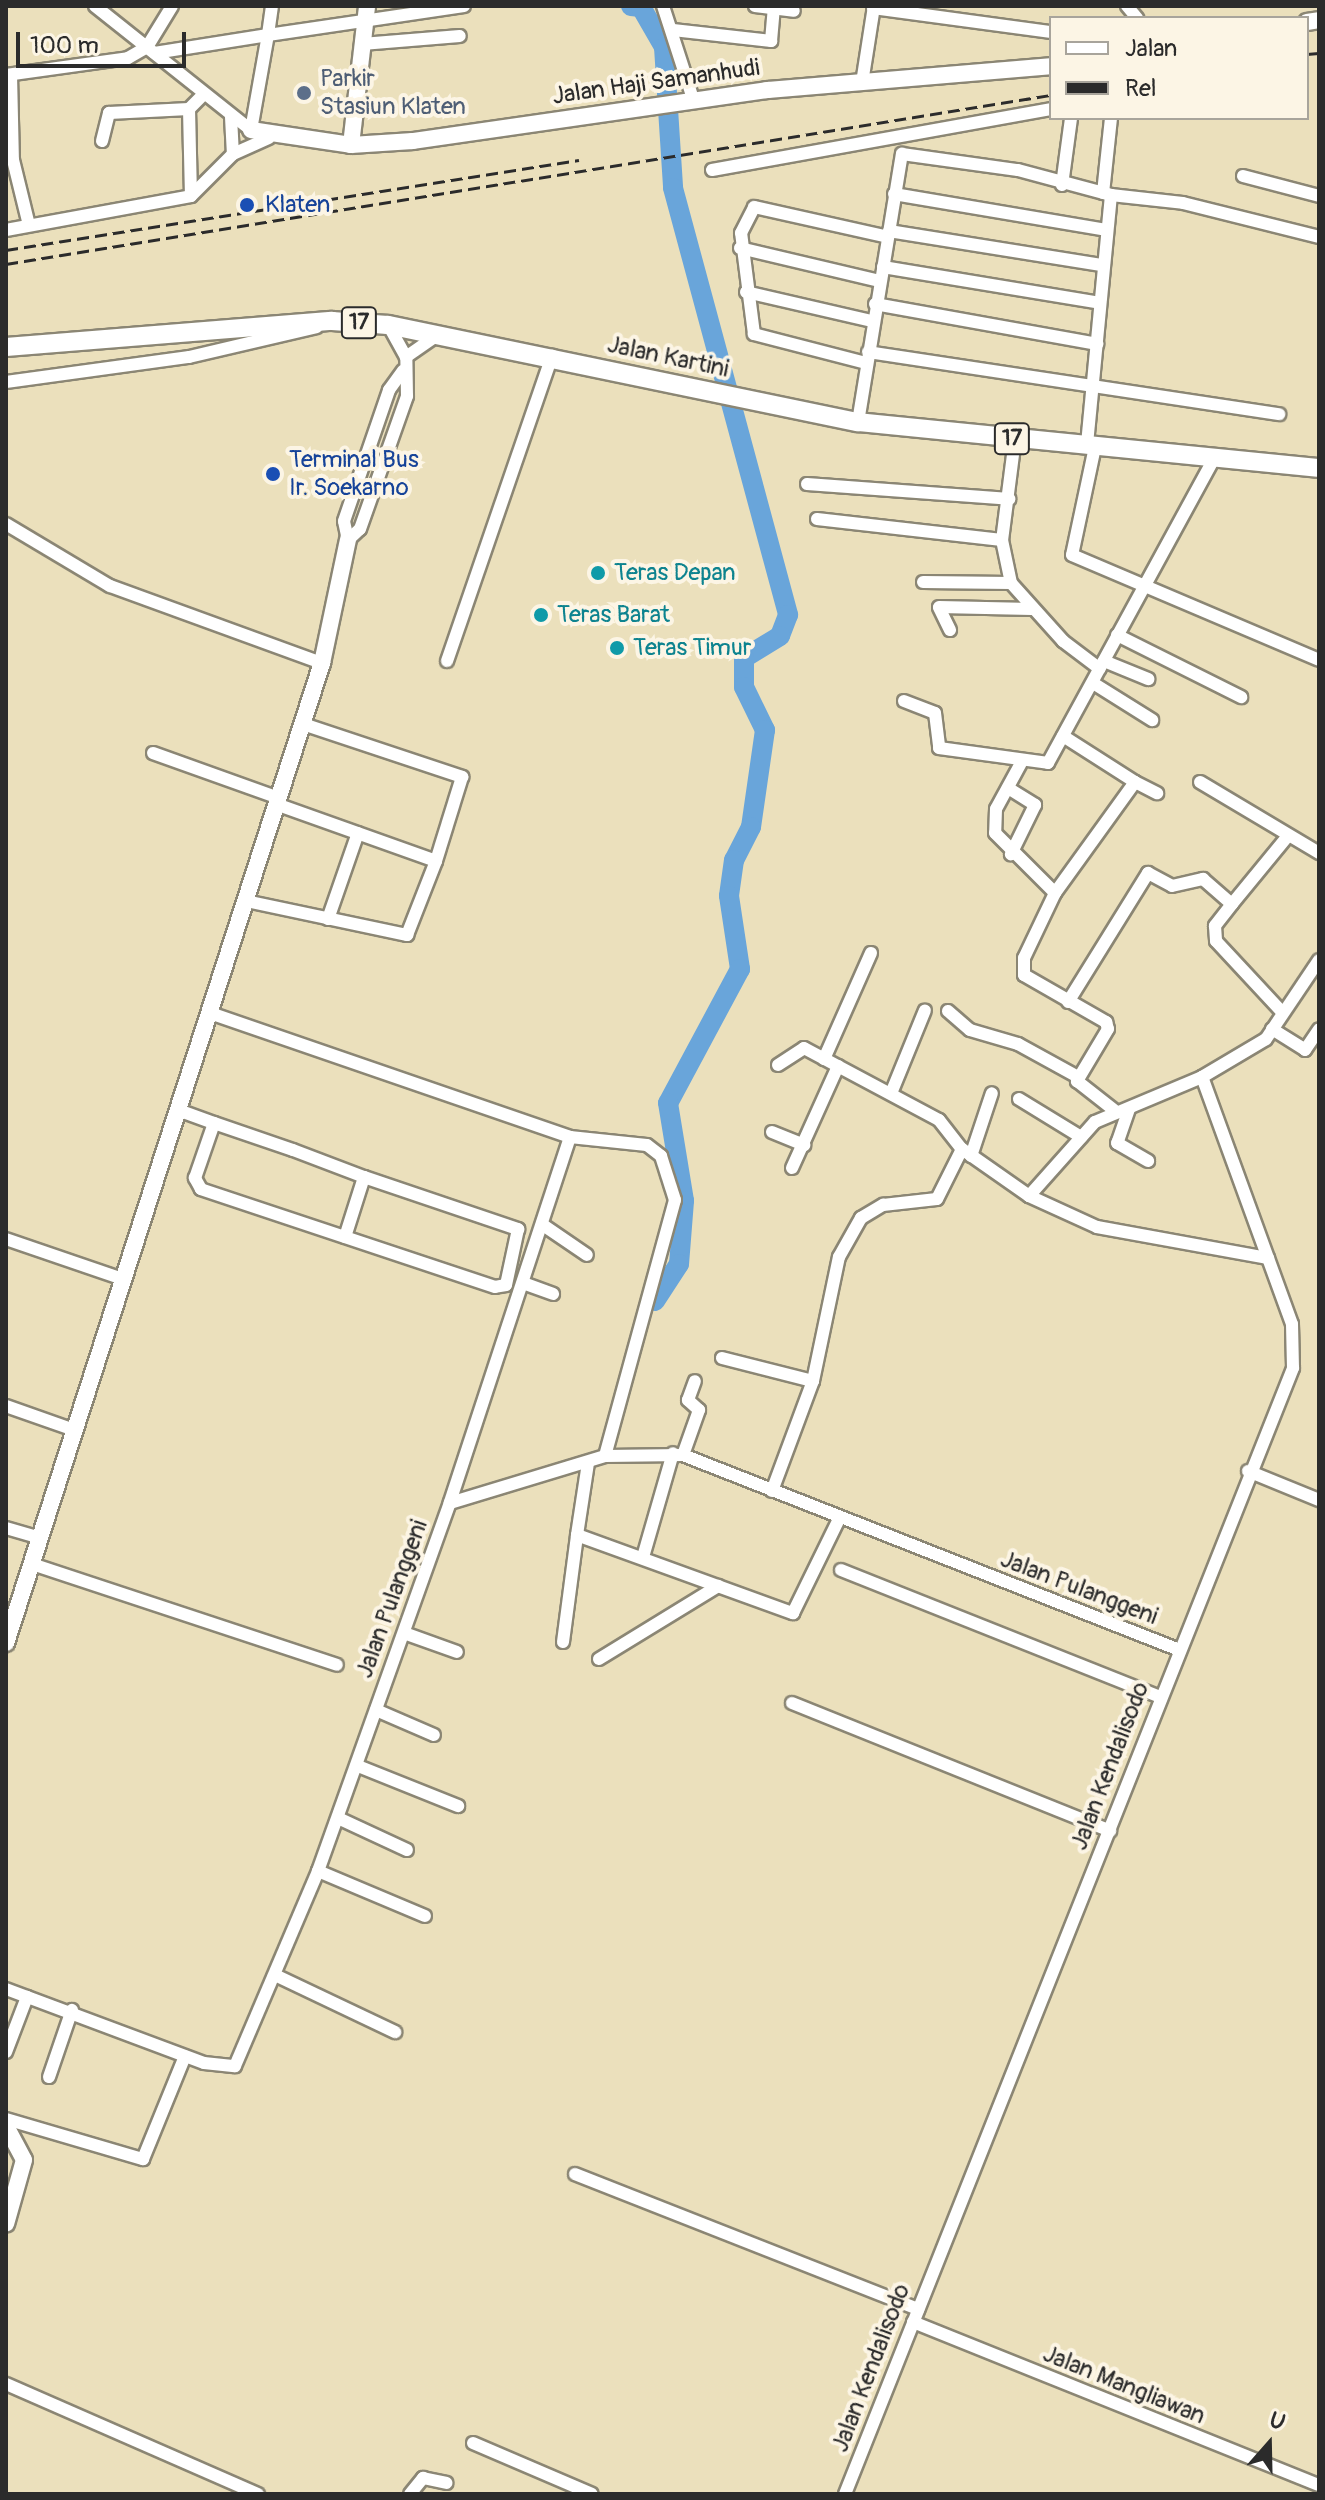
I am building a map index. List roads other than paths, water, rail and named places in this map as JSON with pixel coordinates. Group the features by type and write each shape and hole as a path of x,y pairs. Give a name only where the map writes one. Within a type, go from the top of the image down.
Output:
{"highway":[{"name":"Jalan Kartini","path":"6,347 332,321 388,325 552,356 858,422 1307,464"}],"main road":[{"path":"351,145 366,12"},
{"name":"Jalan Haji Samanhudi","path":"251,130 269,138 351,145 693,99 1049,66"},
{"path":"6,1643 322,663 348,540"},
{"path":"6,2126 24,2160 6,2224"}],"street":[{"path":"95,6 203,95 251,130 272,6"},
{"path":"150,50 172,6"},
{"path":"29,225 13,160 9,75 128,58 150,50 268,35 366,12 464,6"},
{"path":"663,6 693,99"},
{"path":"755,6 794,11"},
{"path":"862,83 873,7 1049,32"},
{"path":"673,30 771,41 774,8"},
{"path":"362,44 460,36"},
{"path":"102,141 109,113 189,109 203,95"},
{"path":"6,230 191,196 189,109"},
{"path":"712,170 1049,109"},
{"path":"231,117 233,154"},
{"path":"1062,185 1071,120"},
{"path":"1111,120 1091,446 1071,552 1309,655"},
{"path":"858,422 872,321 905,134"},
{"name":"Jalan Haji Samanhudi","path":"191,196 233,154 269,138"},
{"path":"902,154 1018,170 1062,185 1177,202 1319,237"},
{"path":"1243,176 1319,196"},
{"path":"894,194 1106,230"},
{"path":"1101,265 889,234 754,207 745,214 740,248 757,337 867,357 1279,414"},
{"path":"740,248 880,281"},
{"path":"883,267 1100,303"},
{"path":"746,292 872,321"},
{"path":"875,304 1097,344"},
{"path":"6,382 189,357 286,339 332,321"},
{"path":"348,540 360,529 407,396 405,364 388,325"},
{"path":"348,540 344,521 389,390 405,364 439,334"},
{"path":"447,661 552,356"},
{"path":"389,390 407,396"},
{"path":"1015,439 1002,540 1011,583 1032,609 1102,665 1148,679"},
{"path":"904,701 935,713 939,748 1021,763 1048,763 1215,457"},
{"path":"807,484 1009,499"},
{"path":"817,519 1002,540"},
{"path":"6,524 110,586 322,663"},
{"path":"923,582 1011,583"},
{"path":"950,630 939,607 1032,609"},
{"path":"1117,635 1241,697"},
{"path":"1093,683 1152,720"},
{"path":"246,901 407,935 436,861 462,777 303,724"},
{"path":"1063,736 1157,793"},
{"path":"153,753 436,861"},
{"path":"1021,763 994,822 1011,854 1055,893"},
{"path":"1114,1110 1077,1084 1078,1077 1108,1026 1024,975 1028,946 1055,893 1135,782"},
{"path":"1008,788 1035,805 1011,854"},
{"path":"1211,789 1287,837 1319,853"},
{"path":"328,919 358,833"},
{"path":"1283,1013 1216,941 1215,926 1287,837"},
{"path":"1068,1002 1148,873 1169,886 1199,880 1232,904"},
{"path":"824,1059 871,953"},
{"path":"1029,1196 1081,1137 1114,1110 1129,1109 1250,1053 1272,1029 1318,965"},
{"path":"892,1091 925,1010"},
{"path":"948,1011 970,1030 1018,1044 1078,1077"},
{"path":"210,1013 570,1137 647,1145 661,1156 675,1200 594,1460 563,1642"},
{"path":"1272,1029 1305,1050 1319,1029"},
{"path":"778,1065 804,1048 892,1091 939,1120 966,1152 1029,1196 1097,1227 1268,1258"},
{"path":"792,1168 838,1066"},
{"name":"Jalan Kendalisodo","path":"845,2494 1110,1831 1177,1649 1295,1355 1268,1258 1202,1077"},
{"path":"772,1491 813,1381 849,1231 874,1208 937,1199 966,1152 992,1093"},
{"path":"1019,1099 1081,1137"},
{"path":"1129,1109 1117,1143 1148,1161"},
{"path":"178,1110 518,1229 521,1240 499,1288 196,1186 214,1123"},
{"path":"772,1132 805,1145"},
{"path":"450,1503 570,1137"},
{"path":"345,1237 364,1177"},
{"path":"543,1225 587,1255"},
{"path":"6,1239 123,1279"},
{"path":"523,1283 553,1294"},
{"path":"722,1358 813,1381"},
{"path":"643,1557 678,1454 699,1410 688,1400 695,1381"},
{"path":"6,1406 74,1430"},
{"name":"Jalan Pulanggeni","path":"6,1989 72,2010 185,2056 235,2066 277,1976 318,1871 450,1503 594,1460 678,1454 1177,1649"},
{"path":"1248,1471 1319,1500"},
{"path":"582,1536 798,1612 839,1519"},
{"path":"6,1528 40,1538"},
{"path":"32,1564 337,1665"},
{"path":"841,1570 1160,1697"},
{"path":"599,1659 718,1586"},
{"path":"404,1633 457,1652"},
{"path":"792,1703 1110,1831"},
{"path":"376,1710 434,1735"},
{"path":"358,1766 458,1806"},
{"path":"338,1818 407,1850"},
{"path":"318,1871 425,1916"},
{"path":"277,1976 395,2032"},
{"path":"6,2052 27,1997"},
{"path":"49,2077 72,2010"},
{"path":"6,2119 143,2159 185,2056"},
{"path":"575,2174 918,2309"},
{"name":"Jalan Mangliawan","path":"910,2330 1319,2485"},
{"path":"6,2384 258,2494"},
{"path":"473,2443 592,2494"},
{"path":"410,2494 423,2478 446,2483"}],"waterway":[{"path":"631,6 641,7 664,47 673,188 788,615 780,636 744,658 744,687 765,730 751,827 734,860 729,896 740,969 668,1103 684,1201 679,1264 655,1301"}],"railway":[{"path":"1309,54 1319,53"},
{"path":"6,264 1049,95"},
{"path":"6,250 579,160"}],"place":[{"name":"Parkir Stasiun Klaten","path":"304,93"},
{"name":"Klaten","path":"247,205"},
{"name":"Terminal Bus Ir. Soekarno","path":"273,474"},
{"name":"Teras Depan","path":"598,573"},
{"name":"Teras Barat","path":"541,615"},
{"name":"Teras Timur","path":"617,648"}]}
